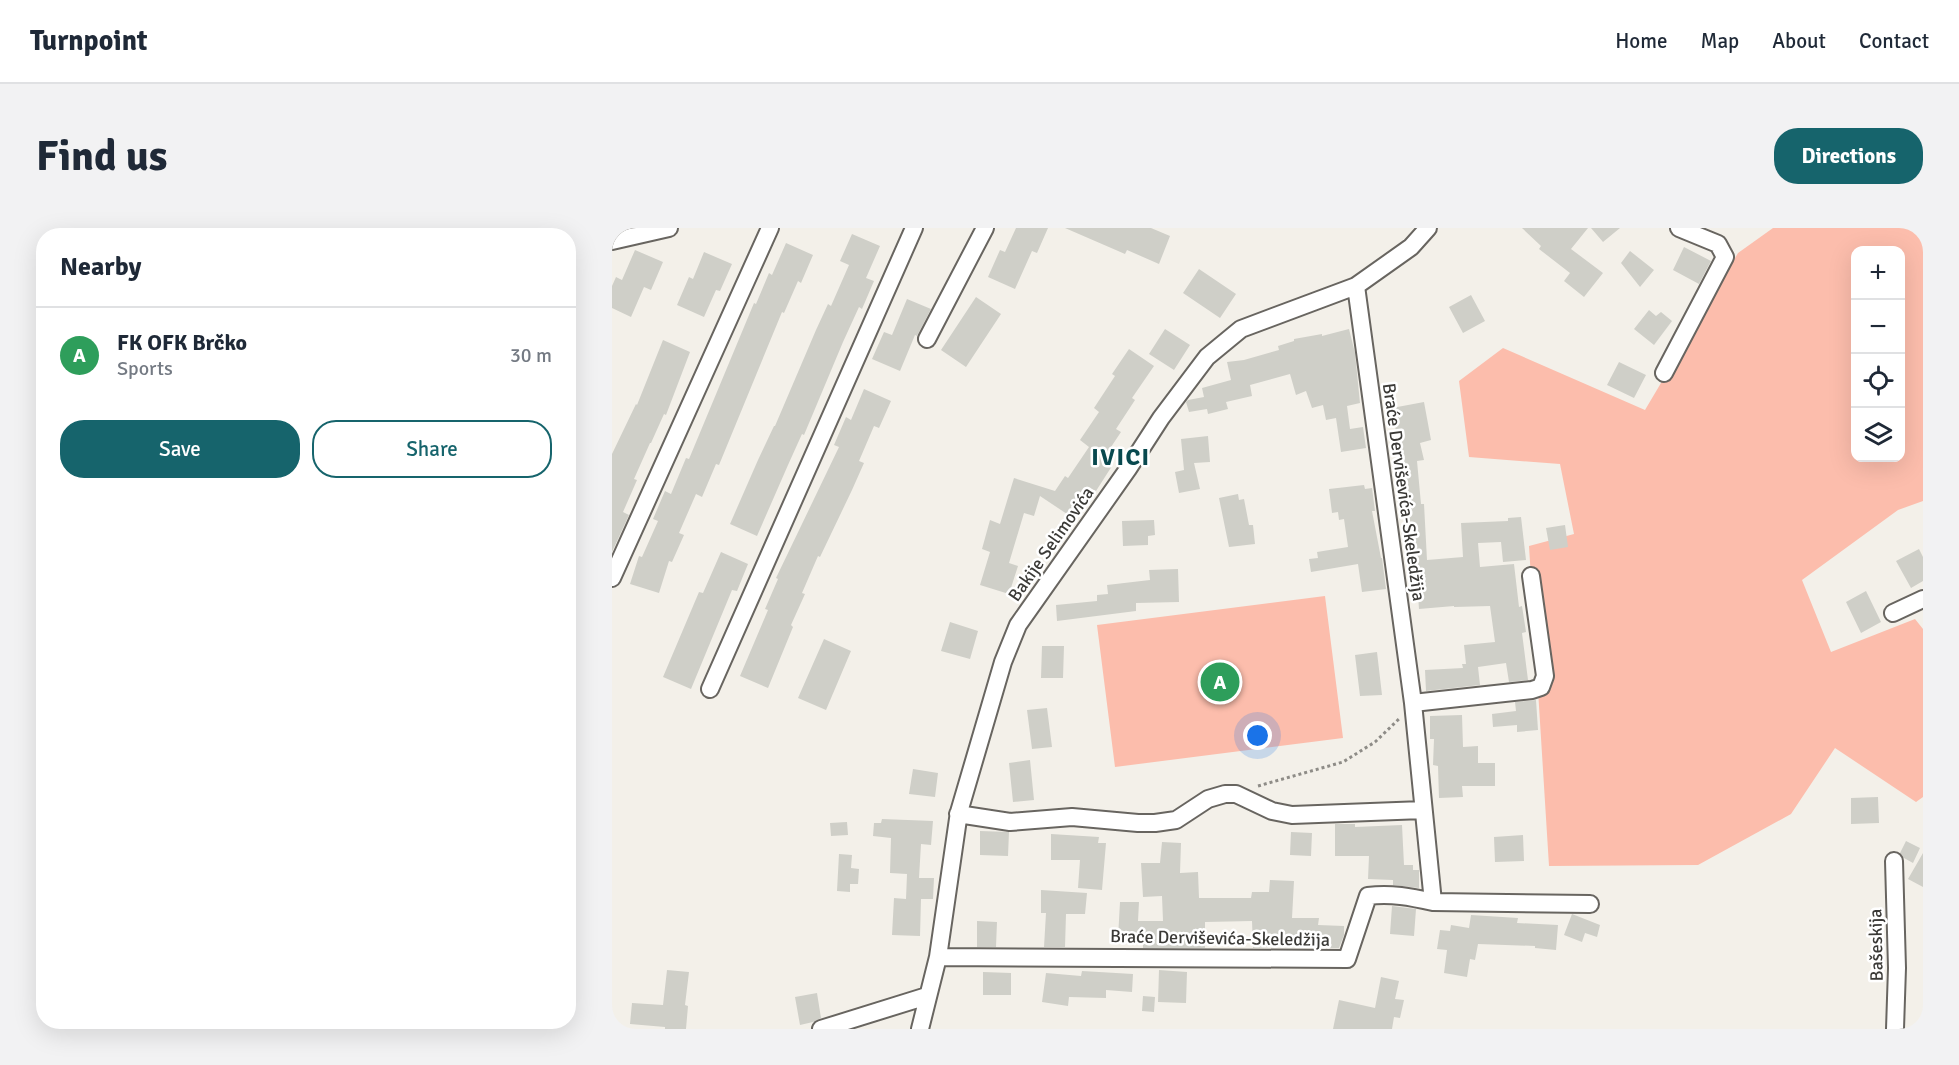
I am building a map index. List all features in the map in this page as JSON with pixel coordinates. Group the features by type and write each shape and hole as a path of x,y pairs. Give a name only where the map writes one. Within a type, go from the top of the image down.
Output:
{"street":[{"path":"612,241 669,228"},
{"path":"612,578 770,228"},
{"path":"710,689 914,228"},
{"path":"927,339 985,228"},
{"name":"Bakije Selimovića","path":"920,1029 938,957 958,814 1003,662 1018,625 1207,357 1241,329 1356,286 1411,247 1428,228"},
{"path":"1664,373 1725,256 1719,244 1679,228"},
{"name":"Braće Derviševića-Skeledžija","path":"938,957 1347,959 1368,896 1403,895 1433,902 1413,703 1356,286"},
{"path":"1413,703 1532,690 1541,687 1545,676 1531,576"},
{"path":"1893,613 1923,599"},
{"path":"958,814 1010,822 1072,817 1155,823 1176,820 1217,795 1236,794 1272,811 1292,815 1423,810"},
{"name":"Bašeskija","path":"1894,861 1897,968 1895,1029"},
{"path":"1433,902 1590,904"},
{"path":"821,1029 927,996"}],"path":[{"path":"1236,794 1250,787 1265,785 1343,762 1375,742 1413,703"}],"shaded area":[{"path":"1773,228 1923,228 1923,501 1898,510 1802,580 1831,652 1915,619 1923,629 1923,797 1916,802 1835,748 1791,814 1698,865 1549,866 1529,546 1574,534 1560,464 1469,457 1459,381 1503,348 1645,410 1738,253"},
{"path":"1325,596 1343,738 1115,767 1097,625"}],"building":[{"path":"1016,228 1048,228 1037,253 1032,251 1015,289 988,277 1000,250 1005,252"},
{"path":"1065,228 1151,228 1170,236 1159,264 1127,250 1125,254"},
{"path":"1522,228 1588,228 1571,249 1603,273 1584,297 1564,281 1570,273 1539,249 1541,246"},
{"path":"1591,228 1620,228 1603,242"},
{"path":"852,234 880,246 866,278 874,281 862,309 859,307 804,435 802,434 757,536 730,524 816,330 828,304 831,306 849,265 840,261"},
{"path":"786,243 813,255 801,283 798,281 784,313 782,312 719,465 716,464 702,497 696,494 679,533 684,535 672,562 669,561 659,593 630,584 639,556 642,557 658,521 653,519 665,491 671,494 686,458 689,459 754,303 756,304 769,273 772,275"},
{"path":"1684,247 1711,261 1699,284 1673,270"},
{"path":"635,250 663,262 651,290 644,287 631,317 612,308 612,286 616,277 622,280"},
{"path":"1630,251 1654,270 1640,287 1621,263"},
{"path":"704,252 732,264 720,291 716,290 704,317 677,305 689,277 693,279"},
{"path":"1199,269 1236,294 1220,318 1183,293"},
{"path":"1471,295 1485,321 1463,333 1449,307"},
{"path":"976,297 1001,314 966,367 941,350"},
{"path":"907,299 931,309 917,336 915,335 900,371 872,359 884,332 892,335"},
{"path":"1649,310 1656,316 1661,312 1672,321 1654,345 1634,329"},
{"path":"1165,329 1190,345 1174,370 1149,354"},
{"path":"1349,329 1355,353 1360,403 1347,406 1350,429 1363,427 1366,448 1341,452 1336,418 1326,420 1323,405 1312,408 1306,391 1296,395 1290,374 1250,385 1252,396 1226,402 1228,409 1208,414 1207,409 1189,412 1186,402 1204,397 1202,388 1231,380 1227,362 1244,360 1279,350 1278,346 1294,341 1294,339 1322,334 1322,336"},
{"path":"663,340 690,352 666,415 664,414 634,479 637,480 623,512 629,515 612,552 612,454 637,405"},
{"path":"1129,349 1154,366 1132,398 1135,400 1116,429 1121,432 1103,459 1112,466 1096,491 1092,489 1073,518 1040,496 1034,516 1024,513 1009,563 1018,566 1009,594 980,585 990,552 982,549 990,520 1000,524 1014,478 1055,491 1065,476 1068,478 1089,447 1080,440 1099,412 1094,408 1115,376 1112,374"},
{"path":"1619,362 1646,375 1634,398 1607,385"},
{"path":"864,389 891,401 879,428 874,426 859,461 864,463 802,593 805,594 768,688 740,676 768,610 765,609 778,579 776,578 839,447 834,445 846,417 851,420"},
{"path":"1424,402 1431,440 1420,443 1424,460 1417,461 1421,504 1424,504 1427,560 1463,557 1461,523 1508,521 1508,518 1521,517 1526,560 1503,562 1501,542 1478,543 1480,567 1514,564 1519,607 1522,606 1526,632 1522,633 1528,680 1509,682 1506,663 1478,667 1480,685 1426,691 1425,670 1463,668 1462,664 1466,664 1464,645 1495,642 1490,606 1419,609 1417,581 1411,582 1398,468 1402,468 1392,408"},
{"path":"1208,436 1210,462 1194,463 1200,489 1179,493 1175,472 1184,470 1181,439"},
{"path":"1364,485 1365,489 1372,488 1375,511 1372,511 1386,589 1362,592 1358,564 1311,572 1309,559 1318,558 1317,552 1348,547 1344,519 1339,520 1338,512 1332,513 1329,489"},
{"path":"1238,494 1239,500 1244,499 1249,525 1253,525 1255,544 1229,547 1219,498"},
{"path":"1154,520 1155,535 1148,536 1148,545 1123,546 1122,521"},
{"path":"1565,525 1568,547 1550,550 1546,528"},
{"path":"1919,549 1923,557 1923,581 1911,588 1896,561"},
{"path":"721,552 748,564 737,591 732,590 691,689 663,677 699,592 703,593"},
{"path":"1178,569 1179,602 1136,603 1136,611 1057,621 1056,605 1097,601 1097,595 1108,594 1107,585 1150,580 1149,570"},
{"path":"1866,591 1881,622 1861,633 1846,602"},
{"path":"950,622 978,631 970,659 941,651"},
{"path":"824,639 851,651 826,710 798,698"},
{"path":"1042,646 1064,646 1063,678 1041,678"},
{"path":"1377,652 1382,695 1360,696 1355,655"},
{"path":"1536,700 1538,730 1517,732 1517,725 1493,727 1492,714 1516,711 1515,702"},
{"path":"1047,708 1052,747 1032,749 1027,710"},
{"path":"1462,715 1463,747 1478,746 1478,763 1495,763 1495,786 1462,786 1463,797 1439,798 1438,766 1433,765 1434,739 1430,739 1430,716"},
{"path":"1030,760 1034,800 1013,802 1009,763"},
{"path":"913,769 938,773 935,797 909,794"},
{"path":"1878,797 1879,823 1851,824 1851,798"},
{"path":"882,819 933,821 931,845 921,844 919,878 934,878 933,899 921,899 920,936 892,935 894,898 906,899 907,874 890,873 891,838 873,836 874,823 881,823"},
{"path":"847,822 848,835 831,836 830,823"},
{"path":"1335,824 1355,824 1355,827 1402,825 1404,865 1413,865 1413,870 1419,870 1419,888 1393,885 1393,880 1368,879 1369,856 1335,856"},
{"path":"980,831 1009,832 1008,856 980,855"},
{"path":"1291,832 1312,833 1311,856 1290,855"},
{"path":"1051,834 1099,837 1098,843 1106,843 1102,890 1078,888 1080,860 1051,860"},
{"path":"1523,835 1524,861 1495,862 1494,837"},
{"path":"1906,841 1920,848 1913,863 1900,853"},
{"path":"1162,842 1181,843 1180,873 1198,872 1199,898 1251,898 1252,892 1269,892 1270,880 1294,881 1292,918 1319,918 1318,925 1344,926 1344,935 1339,948 1271,944 1271,947 1253,948 1252,921 1205,922 1205,948 1143,948 1143,939 1118,938 1120,902 1139,902 1138,921 1163,921 1162,896 1143,897 1141,863 1160,863"},
{"path":"1923,853 1923,887 1908,879"},
{"path":"839,854 852,855 851,868 859,869 858,884 850,884 850,892 837,891"},
{"path":"1041,890 1087,893 1085,914 1066,914 1065,947 1044,947 1046,913 1041,913"},
{"path":"1392,906 1416,909 1414,936 1390,934"},
{"path":"1572,914 1600,925 1597,937 1585,933 1582,942 1564,935"},
{"path":"1471,915 1518,918 1517,923 1558,925 1556,950 1535,948 1535,946 1478,944 1475,960 1470,959 1467,977 1444,973 1447,950 1437,949 1440,930 1450,931 1451,925 1469,928"},
{"path":"977,921 997,922 996,947 977,947"},
{"path":"667,970 689,972 685,1005 688,1006 686,1029 665,1029 665,1027 630,1024 632,1003 663,1005"},
{"path":"1159,970 1187,972 1186,1003 1158,1002"},
{"path":"1082,971 1133,974 1132,992 1106,990 1106,998 1069,997 1068,1006 1042,1002 1046,973 1081,976"},
{"path":"983,972 1011,973 1011,995 983,995"},
{"path":"1381,977 1399,981 1395,999 1404,1000 1400,1018 1394,1017 1392,1029 1333,1029 1339,1000 1375,1008"},
{"path":"817,993 821,1018 800,1025 795,997"},
{"path":"1143,996 1155,997 1154,1012 1142,1011"}],"place":[{"name":"FK OFK Brčko","path":"1220,682"}],"district":[{"name":"IVICI","path":"1121,457"}]}
